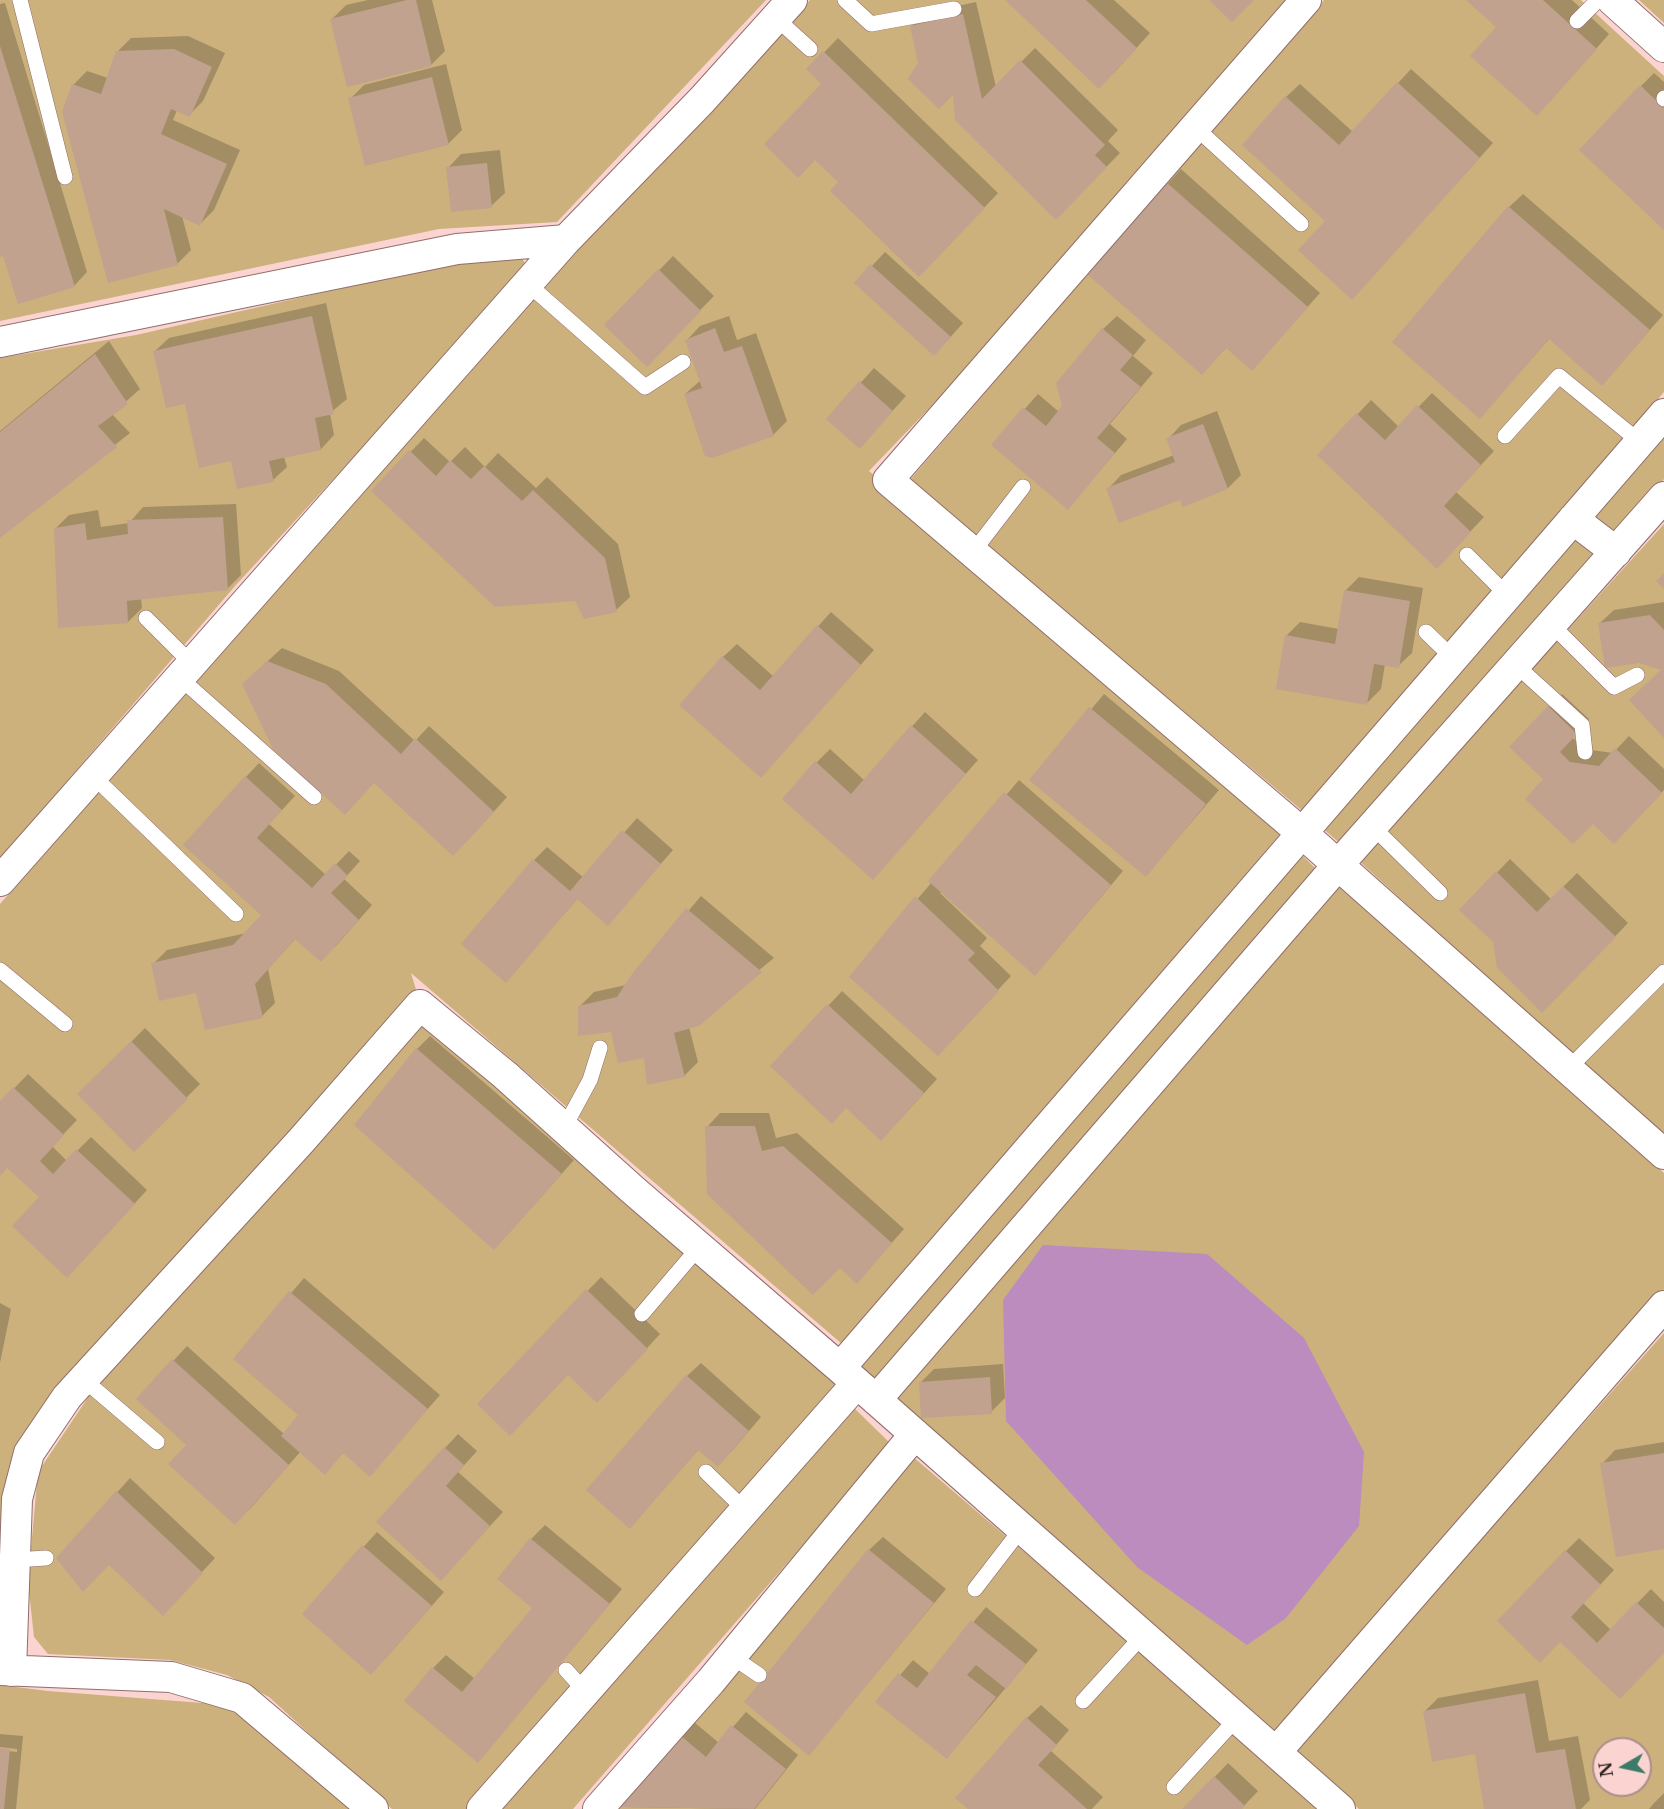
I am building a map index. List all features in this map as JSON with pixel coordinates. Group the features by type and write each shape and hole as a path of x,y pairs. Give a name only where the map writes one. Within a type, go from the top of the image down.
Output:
{"street":[{"path":"1306,0 888,480 1302,833 1664,1154"},
{"path":"1612,0 1664,47"},
{"path":"0,881 566,240 702,100 784,9"},
{"path":"0,342 457,249 566,240"},
{"path":"858,1384 1114,1052 1664,414"},
{"path":"482,1809 576,1681 745,1510 858,1384 1152,1082 1338,865 1664,497"},
{"path":"1573,519 1616,552"},
{"path":"373,1809 242,1698 171,1677 5,1671 15,1560 17,1499 29,1453 67,1397 301,1141 420,1005 506,1075 699,1247 1277,1751 1329,1805"},
{"path":"1114,1052 1152,1082"},
{"path":"1277,1751 1664,1306"},
{"path":"598,1809 730,1656 915,1434"}],"lane":[{"path":"20,0 65,177"},
{"path":"845,0 871,24 954,9"},
{"path":"1577,21 1598,0"},
{"path":"784,9 810,49"},
{"path":"1195,127 1301,224"},
{"path":"528,284 645,387 683,362"},
{"path":"1505,436 1559,376 1640,442"},
{"path":"973,552 1023,487"},
{"path":"1467,555 1507,595"},
{"path":"146,618 186,671 314,797"},
{"path":"1552,625 1614,687 1637,675"},
{"path":"1426,632 1453,658"},
{"path":"1516,666 1582,725 1585,752"},
{"path":"93,776 236,914"},
{"path":"1373,827 1440,893"},
{"path":"0,970 65,1024"},
{"path":"1568,1069 1664,972"},
{"path":"564,1128 590,1080 600,1048"},
{"path":"642,1314 699,1247"},
{"path":"84,1379 158,1442"},
{"path":"706,1472 745,1510"},
{"path":"975,1589 1022,1528"},
{"path":"15,1560 46,1558"},
{"path":"1083,1701 1144,1634"},
{"path":"730,1656 759,1675"},
{"path":"1174,1787 1238,1717"}],"shaded area":[{"path":"0,0 766,0 557,222 439,229 0,321"},
{"path":"810,0 1290,0 1014,320 869,471 1280,834 842,1344 411,973 417,993 64,1384 0,1595 0,904 565,258 670,155"},
{"path":"1324,0 1581,0 1664,76 1664,392 1305,813 909,481"},
{"path":"1639,0 1664,0 1664,23"},
{"path":"519,254 525,263 520,276 235,586 0,859 0,358 136,335 465,260"},
{"path":"1664,427 1664,479 1431,749 1342,845 1321,827"},
{"path":"1664,524 1664,1139 1358,860"},
{"path":"1297,850 1322,875 876,1390 851,1367"},
{"path":"1336,883 1664,1173 1664,1289 1277,1737 896,1399"},
{"path":"421,1021 842,1389 475,1809 392,1809 269,1697 227,1675 170,1660 48,1654 34,1637 28,1582 38,1472 89,1396"},
{"path":"1043,1245 1207,1254 1304,1338 1364,1452 1359,1526 1286,1618 1247,1645 1137,1567 1006,1421 1003,1300"},
{"path":"1664,1333 1664,1809 1359,1809 1294,1749"},
{"path":"851,1405 891,1444 573,1809 501,1809"},
{"path":"912,1456 1161,1669 1322,1809 610,1809"},
{"path":"0,1685 228,1705 353,1809 0,1809"}],"building":[{"path":"407,0 416,0 432,66 347,87 330,19"},
{"path":"1005,0 1086,0 1137,48 1099,89"},
{"path":"1209,0 1254,0 1232,22"},
{"path":"1466,0 1543,0 1597,49 1537,116 1470,56 1496,27"},
{"path":"963,14 982,99 1020,60 1105,145 1095,155 1107,167 1056,220 955,120 953,95 939,109 908,79 918,63 910,26"},
{"path":"0,46 75,287 18,304 3,256 0,257"},
{"path":"174,49 212,67 190,117 171,109 161,134 227,164 200,226 164,209 178,265 108,283 62,112 72,84 101,94 116,51"},
{"path":"823,51 985,208 919,277 830,191 838,182 815,160 798,178 764,144 821,84 806,69"},
{"path":"432,77 449,145 365,166 348,98"},
{"path":"1397,82 1480,158 1352,300 1298,250 1325,221 1242,145 1285,96 1339,145"},
{"path":"1640,85 1664,108 1664,230 1579,150"},
{"path":"487,163 492,208 451,212 446,167"},
{"path":"1166,182 1308,307 1252,371 1226,348 1202,375 1086,273"},
{"path":"1508,206 1650,330 1602,386 1549,339 1480,419 1392,342"},
{"path":"870,264 951,337 934,356 854,283"},
{"path":"658,269 701,311 647,367 604,325"},
{"path":"312,316 334,414 315,418 321,450 269,461 274,482 237,489 231,461 199,468 185,404 166,408 153,351"},
{"path":"715,328 724,352 742,346 774,436 712,458 705,456 684,394 702,388 685,340"},
{"path":"1102,328 1133,355 1120,370 1141,387 1097,438 1115,453 1068,510 991,445 1023,407 1046,426 1062,406 1056,383"},
{"path":"95,354 128,404 98,426 117,447 0,538 0,432"},
{"path":"859,381 893,411 860,449 826,419"},
{"path":"1417,405 1481,465 1444,506 1471,532 1437,569 1317,455 1356,413 1385,440"},
{"path":"1203,424 1228,489 1183,507 1180,500 1119,523 1106,488 1175,462 1166,438"},
{"path":"409,450 436,476 450,460 471,479 484,466 522,501 533,490 605,558 617,612 584,619 575,601 495,607 371,491"},
{"path":"223,517 228,590 127,601 128,623 58,628 54,528 85,523 87,540 128,534 127,520"},
{"path":"1664,573 1664,589 1656,581"},
{"path":"1344,590 1410,601 1399,668 1374,664 1367,705 1276,689 1285,635 1335,644"},
{"path":"1650,615 1664,630 1664,738 1629,700 1661,670 1639,663 1605,668 1598,623"},
{"path":"817,625 861,665 761,778 679,705 722,656 760,690"},
{"path":"267,661 326,684 401,754 415,738 494,812 453,856 374,783 345,815 273,749 242,684"},
{"path":"1548,706 1577,734 1560,752 1570,762 1599,766 1615,748 1662,793 1614,844 1593,824 1573,844 1525,799 1543,779 1509,747"},
{"path":"1089,707 1206,804 1146,877 1029,780"},
{"path":"911,725 966,774 873,880 782,799 815,761 851,794"},
{"path":"245,776 282,810 257,838 312,888 335,863 348,876 331,893 359,920 321,962 295,939 255,984 263,1018 205,1030 196,993 159,1001 151,963 233,945 261,915 183,845"},
{"path":"1004,792 1111,885 1035,976 928,881"},
{"path":"622,830 661,864 608,926 577,899 506,983 461,944 533,859 570,891"},
{"path":"1496,871 1537,912 1563,886 1616,937 1542,1013 1497,968 1493,942 1459,910"},
{"path":"915,896 975,953 968,960 999,991 938,1056 849,977"},
{"path":"686,908 762,972 699,1026 674,1033 685,1077 647,1085 644,1058 618,1063 611,1032 578,1036 578,1006 617,997 632,974"},
{"path":"827,1004 924,1093 881,1141 846,1108 832,1124 770,1066"},
{"path":"131,1041 188,1099 134,1152 77,1094"},
{"path":"416,1048 562,1174 494,1250 354,1125"},
{"path":"13,1087 64,1135 40,1161 53,1174 76,1149 135,1204 67,1278 12,1226 39,1197 7,1168 0,1176 0,1101"},
{"path":"705,1126 755,1126 762,1151 783,1146 892,1243 857,1284 840,1268 813,1295 707,1194"},
{"path":"586,1289 648,1349 597,1403 568,1375 510,1436 477,1404"},
{"path":"289,1291 428,1409 370,1477 343,1453 325,1475 281,1436 298,1415 233,1359"},
{"path":"172,1359 289,1465 235,1525 168,1464 186,1445 136,1399"},
{"path":"686,1375 749,1431 718,1467 698,1450 630,1529 586,1490"},
{"path":"990,1377 992,1414 921,1418 919,1382"},
{"path":"444,1447 464,1465 446,1486 490,1526 441,1581 376,1522"},
{"path":"1664,1453 1664,1549 1616,1557 1600,1463"},
{"path":"116,1491 203,1573 163,1616 109,1565 83,1592 56,1558"},
{"path":"530,1538 610,1604 478,1763 404,1701 432,1667 462,1692 532,1608 497,1579"},
{"path":"362,1545 432,1606 371,1675 302,1614"},
{"path":"868,1549 934,1603 809,1756 744,1702"},
{"path":"1565,1550 1601,1585 1571,1617 1597,1643 1636,1602 1664,1628 1664,1653 1620,1699 1560,1642 1540,1663 1497,1621"},
{"path":"971,1620 1026,1664 1006,1689 976,1665 967,1675 996,1697 947,1759 875,1702 898,1673 917,1688"},
{"path":"1525,1693 1536,1753 1565,1749 1576,1809 1484,1809 1475,1754 1432,1762 1423,1711"},
{"path":"1026,1717 1057,1745 1038,1765 1087,1809 968,1809 955,1798"},
{"path":"731,1725 786,1769 754,1809 621,1807 680,1735 706,1757"},
{"path":"0,1748 10,1749 4,1809 0,1809"},
{"path":"1214,1776 1245,1806 1242,1809 1182,1809"}]}
